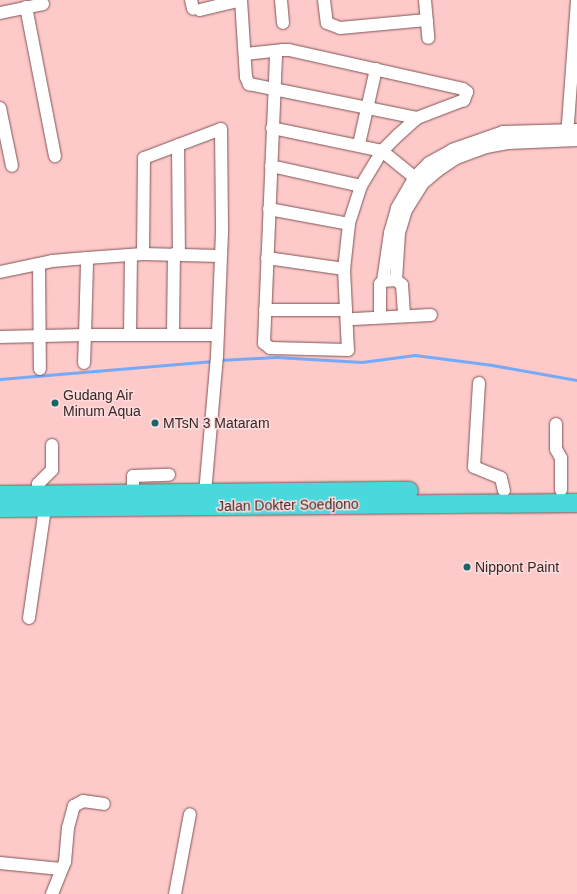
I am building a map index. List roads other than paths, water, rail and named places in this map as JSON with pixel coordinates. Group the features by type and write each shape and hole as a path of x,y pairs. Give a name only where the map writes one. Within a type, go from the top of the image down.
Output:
{"highway":[{"name":"Jalan Dokter Soedjono","path":"359,498 504,491 567,496"},
{"name":"Jalan Dokter Soedjono","path":"0,508 133,494 205,494 339,498"},
{"name":"Jalan Dokter Soedjono","path":"0,495 43,503 567,496"}],"street":[{"path":"194,6 241,0 246,77 249,84 274,90 368,106 417,118"},
{"path":"281,0 283,23"},
{"path":"324,0 327,23 340,28 427,20"},
{"path":"425,0 428,38"},
{"path":"380,317 379,288 383,281 391,226 397,208 418,181 456,158 486,147 508,142 572,135 577,0"},
{"path":"0,13 43,4"},
{"path":"26,7 55,156"},
{"path":"245,54 276,51 289,50 463,89 466,92 464,100 417,118 382,151 361,186 349,224 344,269 350,314 349,347 345,350 265,346 266,258 276,51"},
{"path":"359,144 376,69"},
{"path":"0,108 12,166"},
{"path":"272,128 359,144 382,151 418,181"},
{"path":"130,335 137,254 142,162 145,157 218,129 222,130 220,256 216,335 217,356 205,494"},
{"path":"173,334 178,145"},
{"path":"271,166 361,186"},
{"path":"396,280 399,233 406,210 418,181"},
{"path":"269,209 349,224"},
{"path":"0,272 39,264 137,254 220,256"},
{"path":"84,363 87,258"},
{"path":"266,258 344,269"},
{"path":"39,264 40,369"},
{"path":"383,281 396,280 402,285 404,316"},
{"path":"265,310 380,317 431,314"},
{"path":"0,337 173,334 216,335"},
{"path":"479,383 474,467 501,478 504,491"},
{"path":"556,424 556,449 561,458 567,496"},
{"path":"29,618 42,533 43,503 38,484 52,470 52,445"},
{"path":"133,494 133,476 169,475"},
{"path":"52,894 65,859 68,828 76,804 86,800 104,804"},
{"path":"175,894 190,814"},
{"path":"0,863 61,869"}],"waterway":[{"path":"220,360 276,357 362,362 415,355 492,365 577,380"},
{"path":"0,379 213,361"}],"place":[{"name":"Gudang Air Minum Aqua","path":"55,403"},
{"name":"MTsN 3 Mataram","path":"155,423"},
{"name":"Nippont Paint","path":"467,567"}]}
